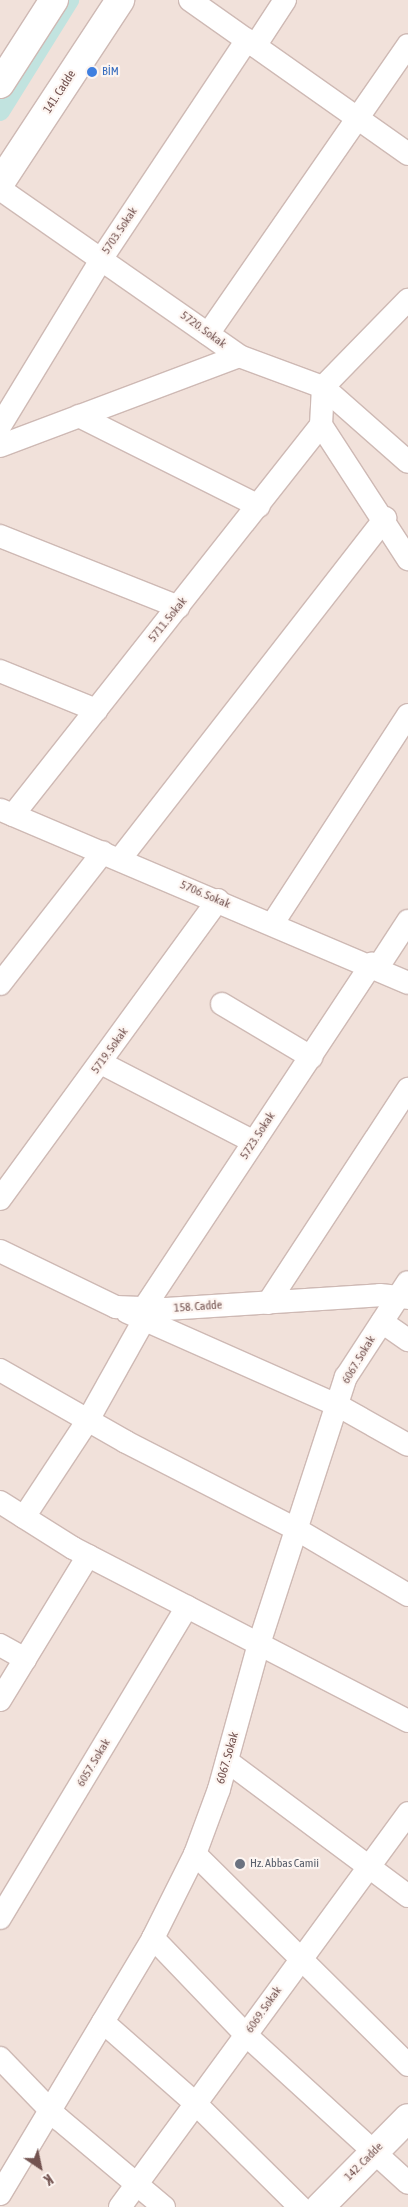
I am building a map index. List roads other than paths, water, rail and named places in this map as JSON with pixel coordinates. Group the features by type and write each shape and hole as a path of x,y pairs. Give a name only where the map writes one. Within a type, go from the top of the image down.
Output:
{"street":[{"path":"0,84 54,0"},
{"name":"141. Cadde","path":"0,183 120,0"},
{"path":"190,0 408,154"},
{"name":"5703. Sokak","path":"0,426 102,258 251,43 285,0"},
{"path":"208,334 408,45"},
{"name":"5720. Sokak","path":"0,189 102,258 239,356 323,387 408,462"},
{"path":"408,300 323,387 321,426 385,518 408,559"},
{"path":"0,446 239,356"},
{"path":"79,416 259,506"},
{"name":"5711. Sokak","path":"7,812 96,710 321,426"},
{"path":"0,984 111,856 385,518"},
{"path":"0,536 178,607"},
{"path":"0,671 96,710"},
{"path":"273,923 408,715"},
{"name":"5706. Sokak","path":"7,812 375,966 408,983"},
{"name":"5719. Sokak","path":"0,1199 218,900"},
{"name":"5723. Sokak","path":"24,1517 88,1420 144,1314 254,1142 310,1057 408,921"},
{"path":"222,1004 310,1057"},
{"path":"101,1063 254,1142"},
{"path":"268,1303 408,1089"},
{"name":"158. Cadde","path":"0,1252 116,1307 144,1314 405,1292"},
{"name":"6067. Sokak","path":"0,2194 153,1938 195,1854 227,1761 259,1644 346,1377 382,1322 405,1292"},
{"path":"144,1314 337,1405 408,1445"},
{"path":"382,1322 408,1340"},
{"path":"0,1370 88,1420 296,1529 408,1595"},
{"path":"0,1502 88,1556 408,1721"},
{"path":"0,1700 88,1556"},
{"name":"6057. Sokak","path":"0,1918 187,1607"},
{"path":"0,1645 25,1659"},
{"path":"227,1761 372,1866 408,1896"},
{"name":"6069. Sokak","path":"120,2207 298,1961 372,1866 408,1814"},
{"path":"195,1854 298,1961 408,2065"},
{"path":"153,1938 246,2035 408,2183"},
{"path":"103,2022 195,2103 300,2207"},
{"path":"0,2058 51,2111 164,2207"},
{"name":"142. Cadde","path":"320,2207 408,2118"}],"waterway":[{"path":"0,111 69,0"}],"place":[{"name":"BİM","path":"92,72"},
{"name":"Hz. Abbas Camii","path":"240,1864"}]}
